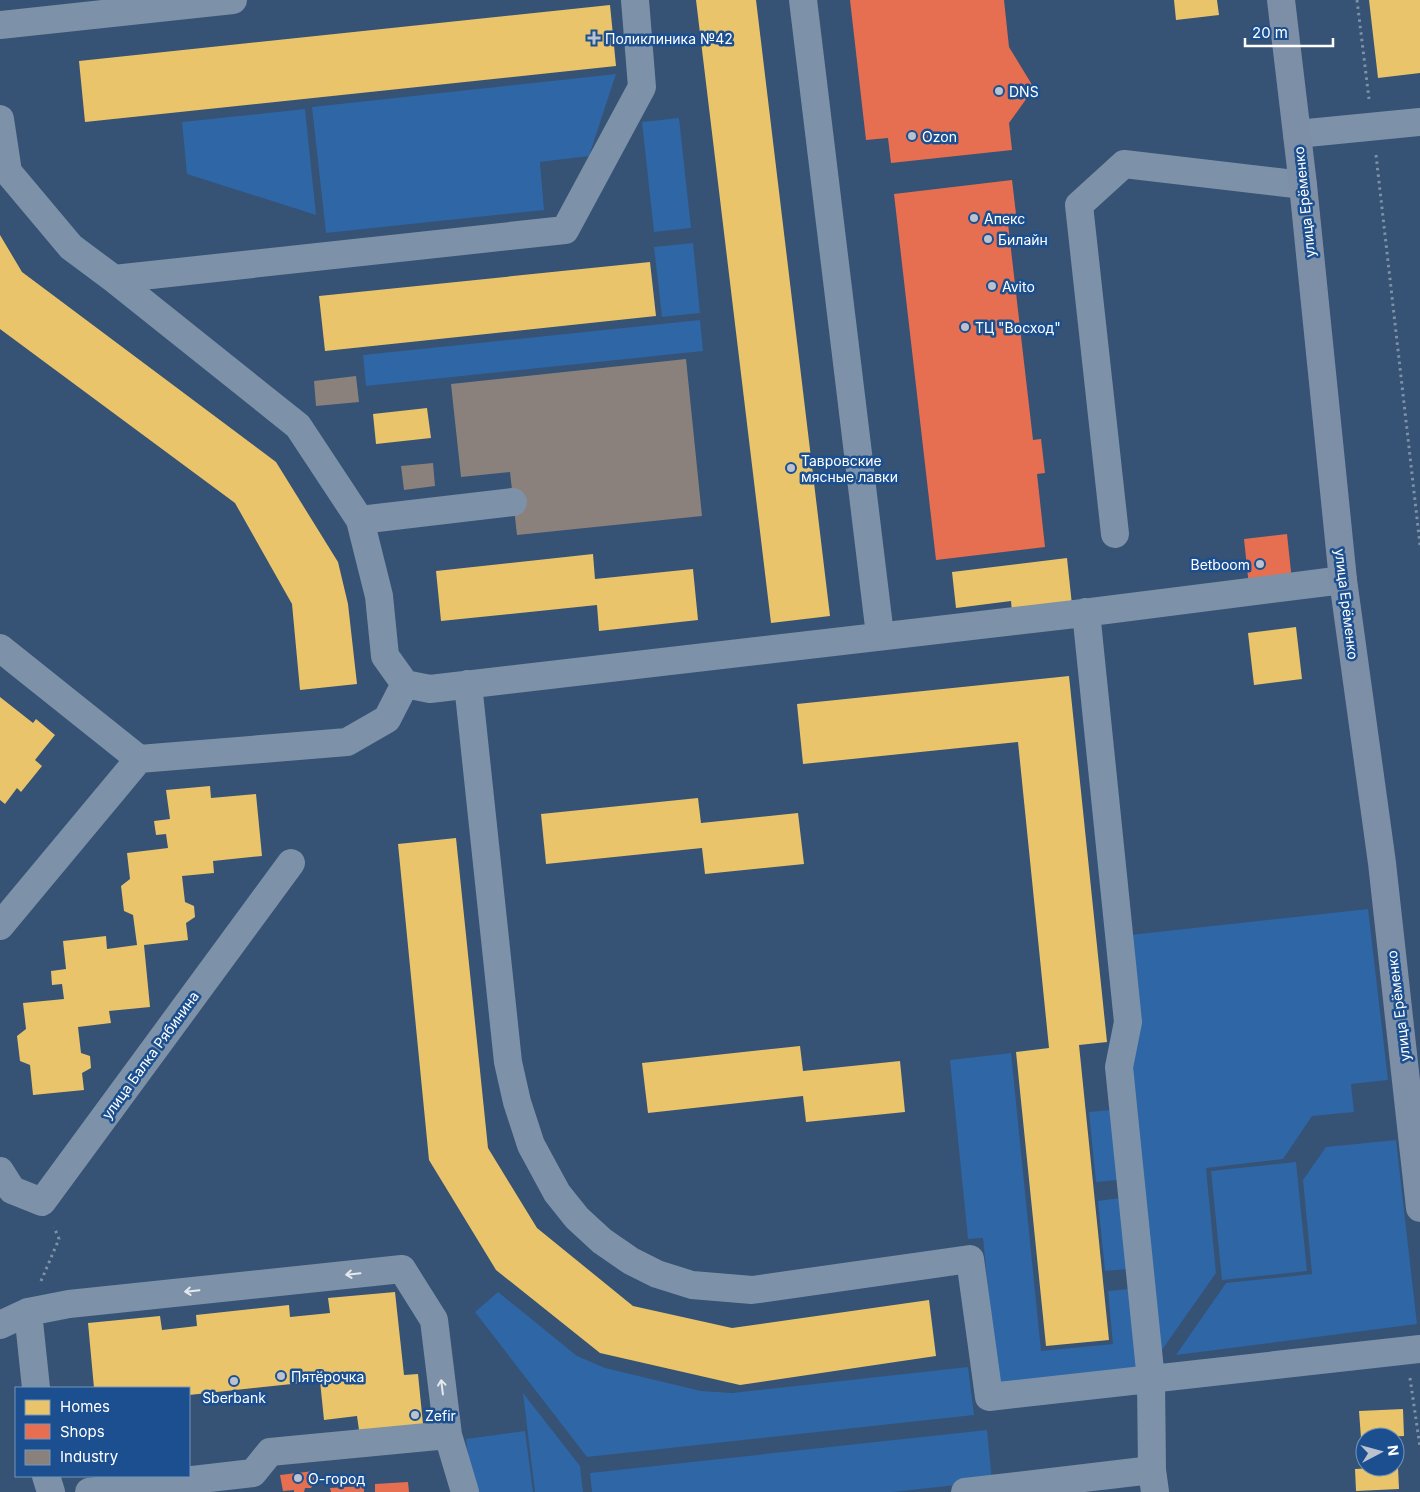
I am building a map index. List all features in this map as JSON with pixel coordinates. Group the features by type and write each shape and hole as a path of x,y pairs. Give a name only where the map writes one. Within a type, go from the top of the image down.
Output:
{"main road":[{"name":"улица Ерёменко","path":"1281,0 1303,185 1343,580 1382,863 1412,1049 1420,1208"}],"street":[{"path":"0,25 233,0"},
{"path":"114,279 565,230 642,87 635,0"},
{"path":"803,0 880,635"},
{"path":"0,119 8,172 71,247 298,426 360,520 379,596 385,656 405,684 430,689 1343,580"},
{"path":"1296,134 1420,122"},
{"path":"1115,534 1079,204 1124,164 1303,185"},
{"path":"360,520 513,502"},
{"path":"965,1492 1153,1481 1151,1380 1119,1068 1128,1022 1086,612"},
{"path":"0,648 139,759 347,742 387,718 405,684"},
{"path":"468,684 508,1062 531,1145 557,1193 577,1218 602,1241 631,1261 657,1274 692,1285 752,1290 970,1259 989,1398 1413,1350"},
{"path":"0,926 139,759"},
{"name":"улица Балка Рябинина","path":"0,1171 12,1190 42,1202 291,863"},
{"path":"0,1325 28,1312 69,1304 402,1269 434,1320 448,1435 465,1492"},
{"path":"28,1312 36,1387"},
{"path":"89,1492 254,1473 270,1452 448,1435"},
{"path":"46,1477 51,1492"}],"path":[{"path":"1357,0 1420,544"},
{"path":"28,1312 59,1239"},
{"path":"1413,1350 1420,1447"}],"shaded area":[{"path":"616,74 589,156 540,162 544,210 326,233 312,107"},
{"path":"305,109 316,215 187,174 182,122"},
{"path":"679,118 691,228 654,232 642,122"},
{"path":"693,243 700,313 662,317 654,247"},
{"path":"700,320 703,351 366,386 363,355"},
{"path":"1368,909 1388,1080 1351,1084 1354,1112 1312,1116 1283,1159 1206,1168 1216,1273 1159,1354 1130,1077 1130,935"},
{"path":"1011,1053 1041,1351 1113,1344 1108,1291 1129,1289 1137,1373 998,1387 983,1238 968,1239 950,1060"},
{"path":"1111,1110 1118,1180 1096,1182 1089,1112"},
{"path":"1396,1140 1417,1324 1176,1355 1226,1283 1312,1274 1303,1180 1326,1147"},
{"path":"1296,1162 1307,1271 1222,1280 1211,1171"},
{"path":"1120,1198 1127,1269 1105,1271 1098,1201"},
{"path":"498,1292 577,1356 605,1368 701,1391 732,1393 968,1367 974,1415 587,1457 475,1312"},
{"path":"523,1393 580,1466 583,1492 535,1492"},
{"path":"987,1430 992,1481 893,1492 592,1492 590,1473"},
{"path":"525,1431 533,1492 473,1492 466,1439"}],"building: Homes":[{"path":"696,0 756,0 830,616 771,623"},
{"path":"1174,0 1217,0 1219,15 1176,20"},
{"path":"1369,0 1420,0 1420,73 1378,78"},
{"path":"610,5 616,66 85,122 79,61"},
{"path":"0,235 22,272 276,462 338,562 348,604 357,684 300,690 292,604 235,503 0,329"},
{"path":"650,262 656,316 325,351 319,296"},
{"path":"427,408 431,438 376,444 373,414"},
{"path":"593,554 595,579 693,569 698,620 599,631 597,605 441,621 436,571"},
{"path":"1067,558 1072,605 1012,612 1011,601 956,608 952,572"},
{"path":"1296,627 1302,679 1254,685 1248,633"},
{"path":"1069,676 1107,1042 1079,1045 1109,1340 1046,1346 1016,1052 1049,1048 1018,742 803,764 797,704"},
{"path":"0,697 33,723 36,719 55,735 35,760 42,766 21,792 17,788 5,804 0,800"},
{"path":"210,786 211,798 256,794 262,856 213,861 214,873 182,876 185,902 194,906 195,917 186,923 188,940 144,945 150,1007 109,1011 111,1023 78,1027 81,1053 90,1056 91,1068 82,1073 84,1090 33,1095 30,1065 20,1061 17,1036 26,1029 23,1003 64,999 62,984 52,985 51,971 66,969 63,941 106,936 107,949 137,945 133,915 124,911 121,886 130,879 127,853 168,848 166,834 156,835 154,821 170,819 166,790"},
{"path":"698,798 701,823 798,813 804,864 705,874 702,848 546,864 541,814"},
{"path":"456,838 488,1148 537,1228 633,1306 732,1328 929,1300 936,1356 740,1385 600,1353 496,1270 429,1160 398,844"},
{"path":"800,1046 803,1071 900,1061 905,1112 806,1122 803,1096 648,1113 642,1063"},
{"path":"395,1292 404,1375 418,1374 423,1424 359,1430 357,1416 324,1420 320,1381 190,1395 190,1387 94,1387 88,1323 160,1316 162,1330 197,1326 196,1315 289,1305 290,1317 330,1313 328,1298"},
{"path":"1403,1409 1404,1427 1360,1427 1359,1411"},
{"path":"1355,1477 1398,1477 1399,1489 1356,1491"}],"building: Shops":[{"path":"850,0 1004,0 1009,47 1034,88 1009,123 1012,150 891,163 888,138 866,140"},
{"name":"ТЦ \"Восход\"","path":"1012,180 1016,214 1007,215 1033,440 1041,439 1045,473 1037,474 1045,547 936,560 894,194"},
{"path":"1287,534 1292,581 1249,586 1244,539"},
{"name":"О-город","path":"314,1471 315,1482 311,1488 305,1488 304,1492 294,1492 294,1490 283,1491 280,1475"},
{"path":"408,1482 409,1492 375,1492 375,1484"},
{"path":"364,1486 364,1492 331,1492 330,1488"}],"building: Industry":[{"path":"686,359 702,516 517,535 510,472 461,477 451,384"},
{"path":"356,376 359,402 316,406 314,381"},
{"path":"433,463 435,486 404,490 401,466"}],"place":[{"name":"Поликлиника №42","path":"594,38"},
{"name":"DNS","path":"999,91"},
{"name":"Ozon","path":"912,136"},
{"name":"Апекс","path":"974,218"},
{"name":"Билайн","path":"988,239"},
{"name":"Avito","path":"992,286"},
{"name":"ТЦ \"Восход\"","path":"965,327"},
{"name":"Тавровские мясные лавки","path":"791,468"},
{"name":"Betboom","path":"1260,564"},
{"name":"Пятёрочка","path":"281,1376"},
{"name":"Sberbank","path":"234,1381"},
{"name":"Zefir","path":"415,1415"},
{"name":"О-город","path":"298,1478"}]}
